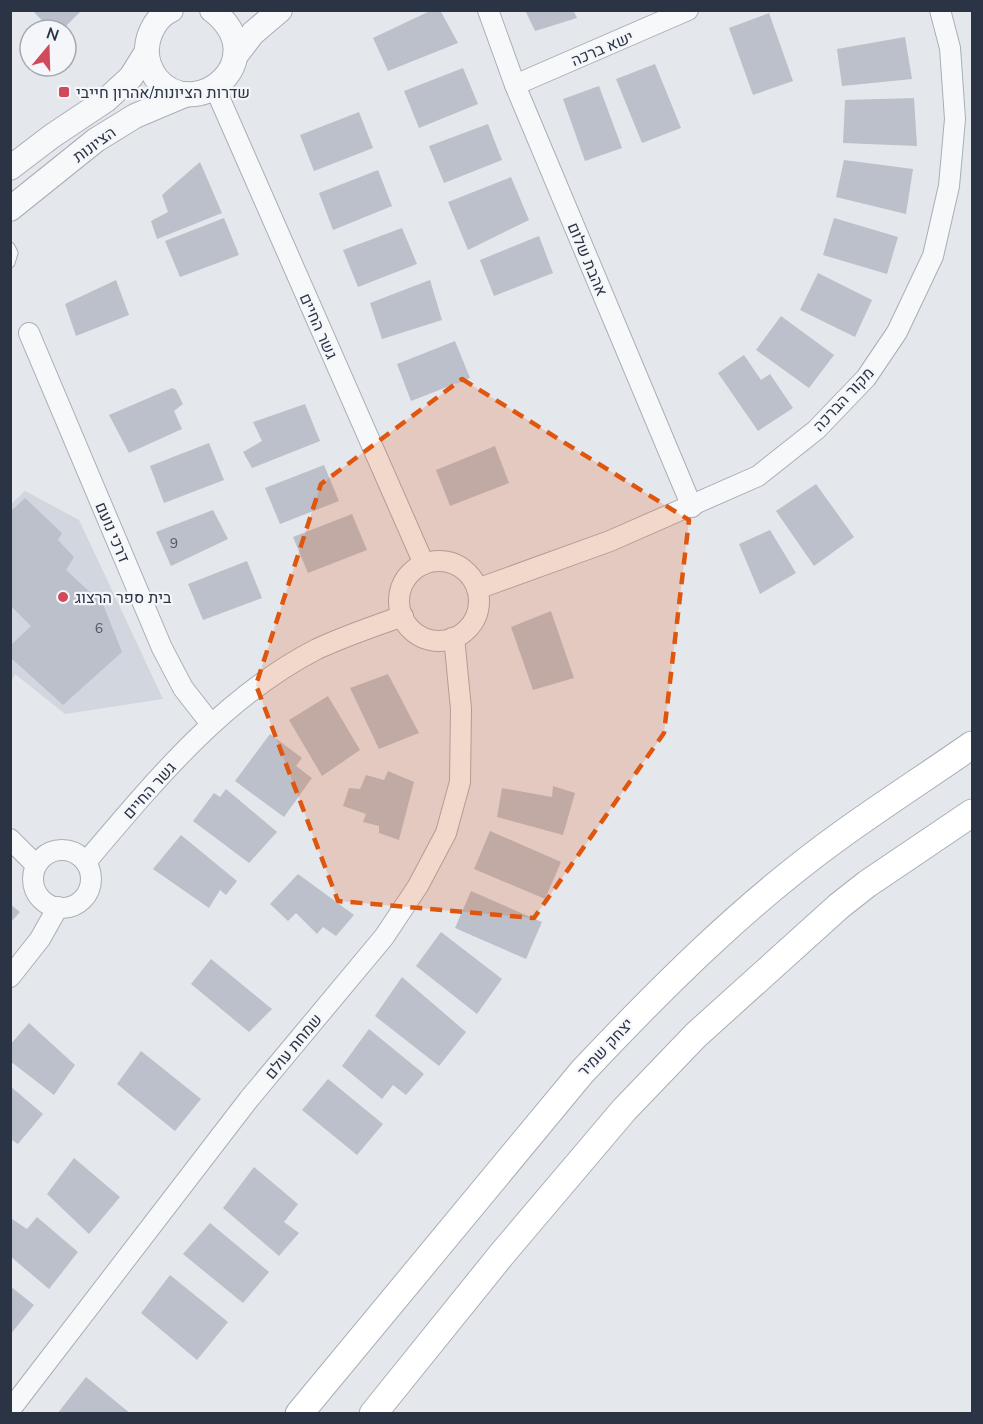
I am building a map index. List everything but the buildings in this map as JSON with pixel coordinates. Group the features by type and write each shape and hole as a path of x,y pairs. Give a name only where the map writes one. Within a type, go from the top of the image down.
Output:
{"main road":[{"name":"יצחק שמיר","path":"299,1413 582,1072 631,1019 765,895 840,835 972,745"},
{"path":"373,1413 502,1254 624,1110 696,1035 839,906 867,884 972,813"}],"street":[{"path":"212,10 230,29 235,41 236,55"},
{"path":"214,88 225,79 236,55 253,33 280,10"},
{"name":"אהבת שלום","path":"488,10 515,85 692,507"},
{"name":"ישא ברכה","path":"515,85 688,10"},
{"name":"מקור הברכה","path":"477,589 610,542 758,476 816,430 866,378 897,332 933,255 949,186 955,119 950,48 940,10"},
{"name":"הציונות","path":"10,168 52,136 106,100 131,78 146,53 147,40 156,23 168,11"},
{"path":"146,53 150,67 161,83 173,91 187,94"},
{"name":"הציונות","path":"10,209 96,140 135,116 187,94 201,93 214,88"},
{"name":"גשר החיים","path":"214,88 424,564"},
{"name":"דרכי נועם","path":"29,333 162,648 183,688 211,724"},
{"path":"442,561 461,567 474,580 477,589 479,604 476,618 464,632 452,638 431,640 417,634 406,623 400,609 400,589 410,573 424,564 442,561"},
{"name":"גשר החיים","path":"86,862 132,808 211,724 261,684 317,649 403,616"},
{"name":"שמחת עולם","path":"10,1410 249,1099 384,937 418,886 446,833 460,782 461,709 455,647 452,638"},
{"path":"10,839 36,865"},
{"path":"64,849 77,853 86,862 91,876 91,886 87,895 78,903 65,908 58,907 38,895 33,878 36,865 44,856 64,849"},
{"path":"10,977 40,939 58,907"}],"lane":[{"path":"10,247 13,253 10,263"}],"highlighted area":[{"path":"462,379 689,520 664,733 534,918 338,901 256,685 321,484"}],"shaded area":[{"name":"בית ספר הרצוג","path":"25,491 79,520 163,699 65,714 15,674 11,682 11,504"}],"place":[{"name":"שדרות הציונות/אהרון חייבי","path":"64,92"},
{"name":"בית ספר הרצוג","path":"63,597"}]}
